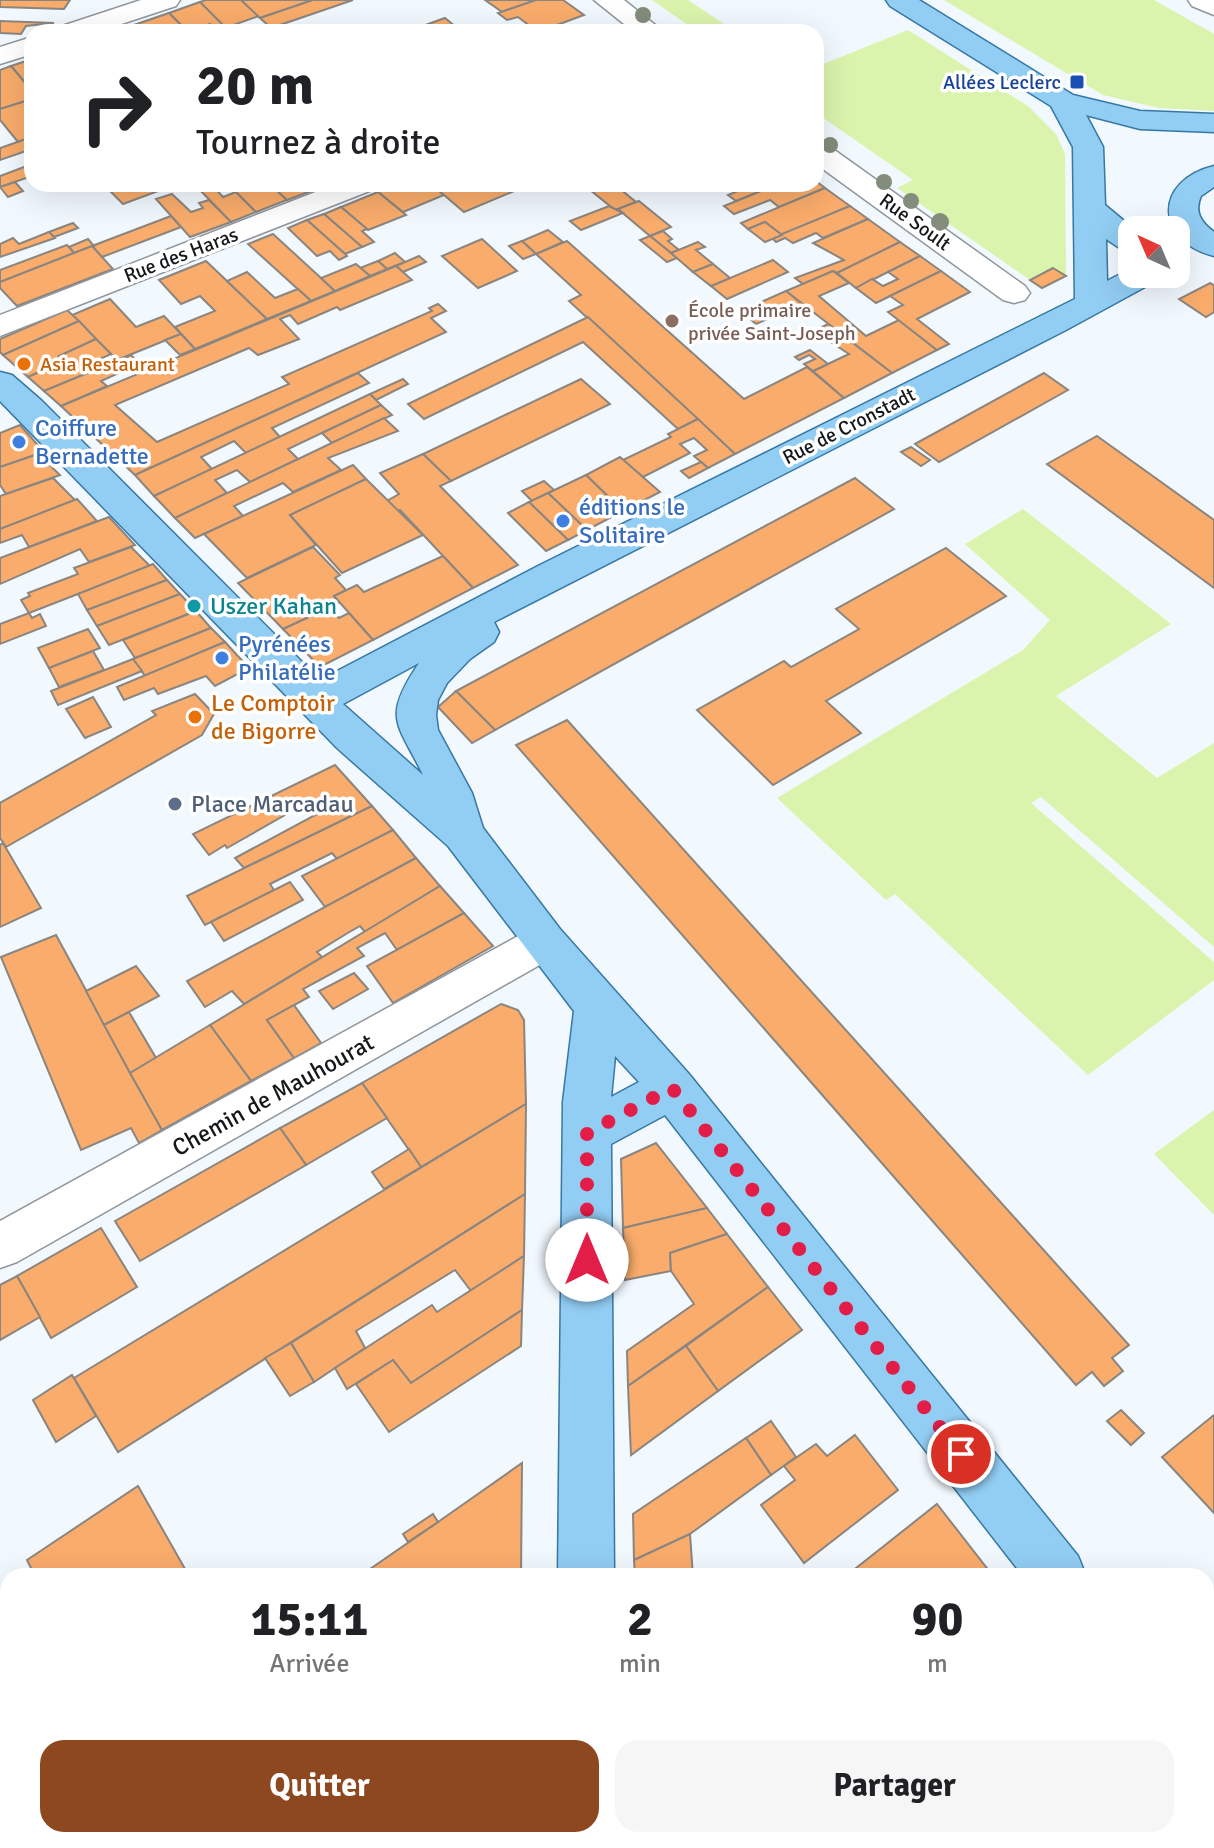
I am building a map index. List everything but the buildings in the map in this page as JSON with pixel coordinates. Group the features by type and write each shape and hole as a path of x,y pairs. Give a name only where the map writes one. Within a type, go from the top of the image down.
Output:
{"main road":[{"path":"900,0 1063,101 1140,120 1214,123"},
{"path":"1063,101 1088,147 1091,301"},
{"path":"1210,243 1189,227 1181,212 1183,197 1193,185 1214,175"},
{"path":"1089,207 1118,233"},
{"path":"1190,251 1210,243"},
{"name":"Rue de Cronstadt","path":"316,700 551,575 1054,323 1118,288"},
{"path":"0,383 30,409 351,737 463,834 544,942 672,1088 1052,1568"},
{"name":"Rue de Cronstadt","path":"463,834 457,805 418,731 416,715 423,687 443,662 469,639 538,599 551,575"},
{"path":"586,1568 587,1102 597,1006"},
{"path":"587,1133 672,1088"}],"street":[{"path":"95,24 167,0"},
{"path":"607,0 640,24"},
{"path":"1201,0 1214,7"},
{"path":"0,56 24,48"},
{"name":"Rue Soult","path":"824,156 1014,293"},
{"name":"Rue des Haras","path":"0,326 342,192"},
{"name":"Chemin de Mauhourat","path":"0,1246 544,942"}],"green space":[{"path":"652,0 688,0 724,24 686,24"},
{"path":"944,0 1154,0 1214,34 1214,111 1159,108 1103,95"},
{"path":"908,30 1028,106 1056,134 1065,154 1066,276 1053,268 1030,280 897,188 913,180 824,119 824,64"},
{"path":"1023,509 1171,624 1056,696 1157,778 1214,743 1214,947 1041,797 1031,803 1214,962 1214,980 1088,1075 895,894 886,900 777,798 1023,650 1050,620 965,544"},
{"path":"1214,1110 1214,1215 1154,1154"}],"place":[{"name":"Allées Leclerc","path":"1077,82"},
{"name":"École primaire privée Saint-Joseph","path":"672,321"},
{"name":"Asia Restaurant","path":"24,364"},
{"name":"Coiffure Bernadette","path":"19,442"},
{"name":"éditions le Solitaire","path":"563,521"},
{"name":"Uszer Kahan","path":"194,606"},
{"name":"Pyrénées Philatélie","path":"222,658"},
{"name":"Le Comptoir de Bigorre","path":"195,717"},
{"name":"Place Marcadau","path":"175,804"}],"route":[{"path":"587,1260 587,1133 632,1112 672,1088 961,1454"}]}
